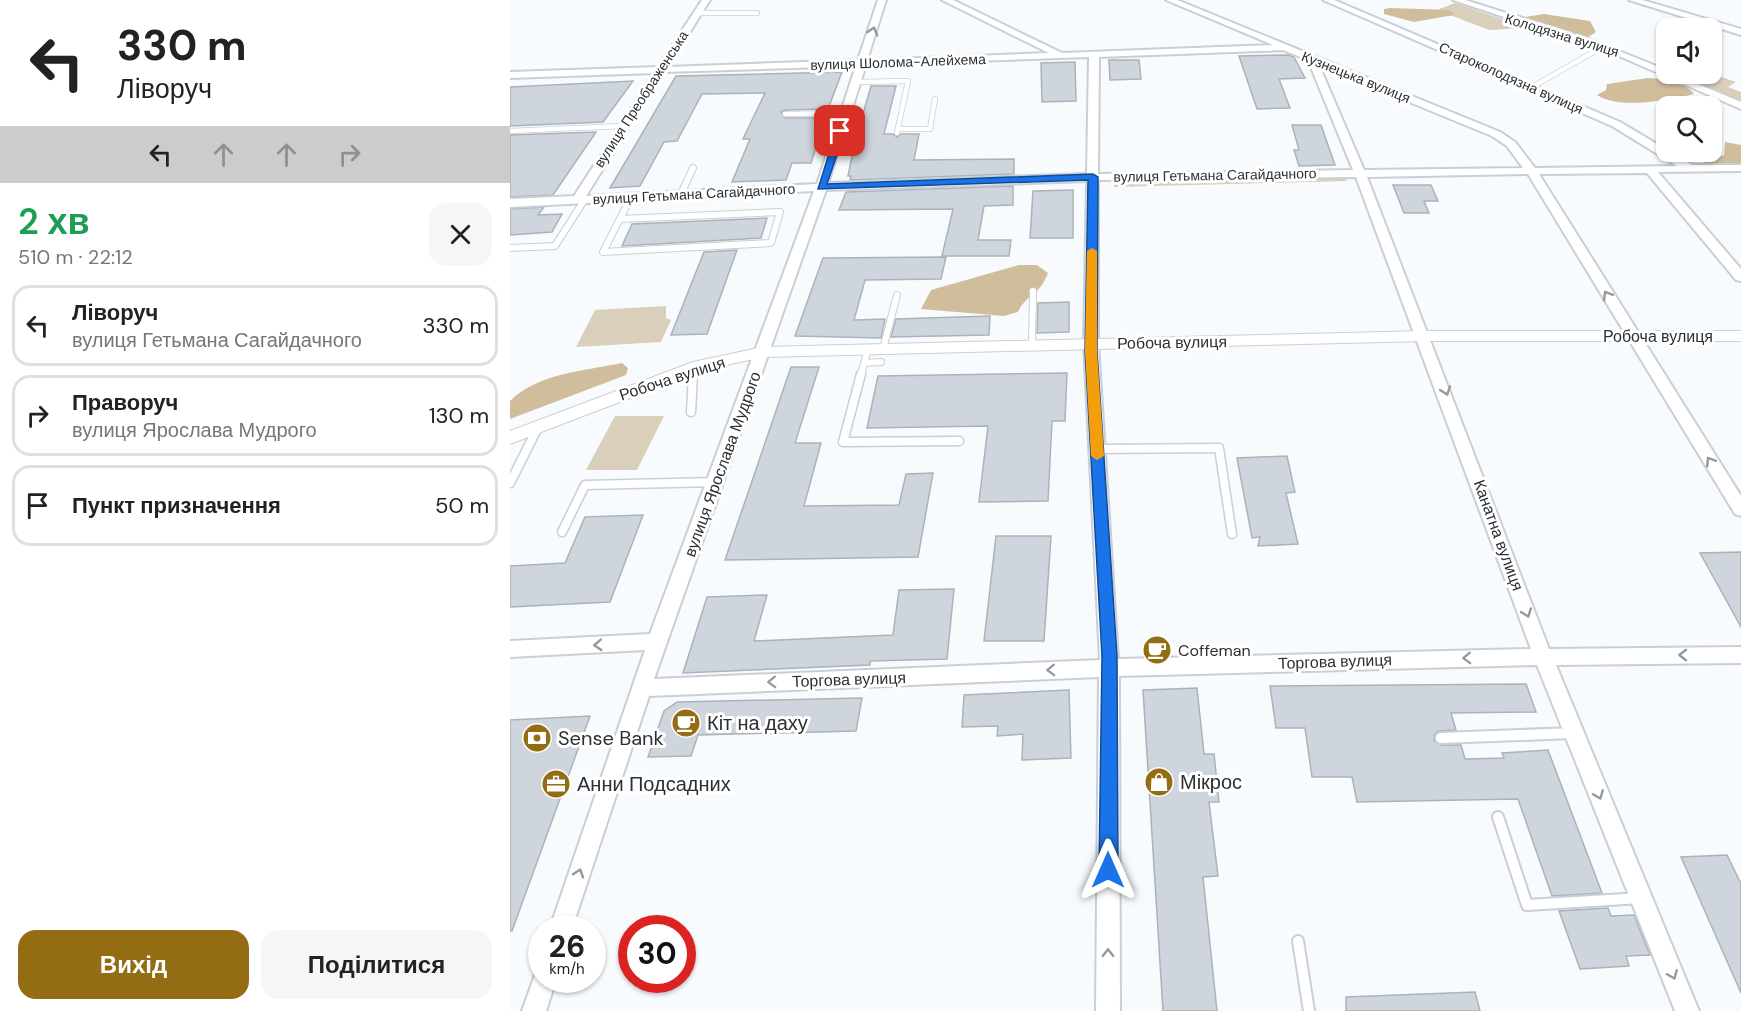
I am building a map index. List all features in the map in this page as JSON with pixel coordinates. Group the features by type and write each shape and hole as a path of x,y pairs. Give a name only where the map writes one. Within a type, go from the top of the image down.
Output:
{"street":[{"name":"вулиця Преображенська","path":"581,199 622,126 706,0"},
{"name":"вулиця Ярослава Мудрого","path":"565,915 657,642 822,187 882,0"},
{"path":"946,0 1058,54 1059,57"},
{"name":"Кузнецька вулиця","path":"1170,0 1496,134 1511,144 1530,170 1741,510"},
{"name":"Староколодязна вулиця","path":"1327,0 1616,124 1690,169"},
{"name":"Колодязна вулиця","path":"1456,0 1520,23 1604,46 1656,68"},
{"path":"1633,0 1741,32"},
{"path":"959,6 970,3"},
{"name":"вулиця Шолома-Алейхема","path":"510,75 1287,48"},
{"path":"1094,55 1091,344 1109,668 1108,1011"},
{"name":"Канатна вулиця","path":"1312,59 1362,172 1426,336 1543,656 1688,1011"},
{"name":"Колодязна вулиця","path":"1692,84 1741,106"},
{"name":"вулиця Гетьмана Сагайдачного","path":"510,203 822,187 1093,177 1741,168"},
{"path":"1651,171 1741,277"},
{"name":"Робоча вулиця","path":"510,438 693,368 763,352 874,356 1032,345 1426,336 1741,336"},
{"path":"510,649 657,642"},
{"name":"Торгова вулиця","path":"641,688 1109,668 1543,656 1741,655"},
{"path":"534,1011 540,993"}],"lane":[{"path":"697,13 758,13"},
{"path":"1532,87 1604,46"},
{"path":"857,82 908,81 898,131 930,129 935,99"},
{"path":"785,114 847,113"},
{"path":"510,131 622,126"},
{"path":"681,194 693,168"},
{"path":"620,219 780,212 771,243 603,252 631,197"},
{"path":"510,248 555,246 581,199"},
{"path":"1032,345 1033,291"},
{"path":"897,295 843,442 959,441"},
{"path":"691,412 693,368"},
{"path":"510,483 538,427"},
{"path":"1097,449 1219,448 1232,534"},
{"path":"562,532 585,485 716,482"},
{"path":"1442,738 1574,733"},
{"path":"1498,817 1527,905 1642,898"},
{"path":"1298,941 1309,1011"}],"shaded area":[{"path":"1455,3 1528,28 1489,30 1437,10"},
{"path":"1384,9 1450,10 1454,15 1414,22 1384,14"},
{"path":"1508,11 1525,17 1544,14 1590,21 1596,32 1587,38 1499,13"},
{"path":"1722,77 1736,82 1728,87 1741,92 1741,101 1699,84 1722,84"},
{"path":"1656,79 1656,84 1681,84 1694,94 1656,96 1656,101 1618,102 1597,95 1606,90 1607,84"},
{"path":"1725,142 1741,145 1741,164 1707,166 1702,163 1722,162"},
{"path":"1344,176 1347,181 1114,187 1114,182"},
{"path":"1019,265 1037,265 1048,273 1041,287 1025,301 1018,312 1004,316 921,309 931,290"},
{"path":"666,306 666,318 671,320 661,342 576,347 595,310"},
{"path":"622,363 628,368 626,375 510,419 510,401 534,384 562,374"},
{"path":"615,416 664,416 637,470 586,470"}],"building":[{"path":"1288,55 1294,57 1305,78 1279,79 1290,108 1257,109 1239,56"},
{"path":"1109,60 1139,60 1141,79 1110,80"},
{"path":"1075,62 1076,101 1042,102 1041,63"},
{"path":"842,72 828,109 781,112 785,118 825,118 811,163 792,163 786,180 732,182 750,139 743,139 765,93 702,94 677,141 664,142 640,186 610,188 676,76"},
{"path":"633,81 603,122 510,126 510,87"},
{"path":"871,86 896,86 884,134 893,134 897,137 901,134 919,134 914,160 1014,159 1014,174 850,180 851,176 848,176 855,142"},
{"path":"1292,125 1321,125 1335,165 1299,166 1294,150 1299,150"},
{"path":"596,132 553,195 510,197 510,135"},
{"path":"1393,185 1431,185 1438,201 1424,201 1429,213 1404,213"},
{"path":"1013,186 1013,205 984,206 978,240 1011,240 1009,256 942,256 953,209 839,210 846,192"},
{"path":"1073,190 1073,238 1030,238 1033,191"},
{"path":"544,207 538,215 562,214 552,232 510,235 510,209"},
{"path":"767,218 761,238 622,246 632,224"},
{"path":"737,250 707,334 671,335 704,252"},
{"path":"946,257 941,279 865,280 854,320 885,319 881,338 795,336 823,258"},
{"path":"1069,302 1069,332 1037,333 1038,303"},
{"path":"990,316 989,335 891,337 896,319"},
{"path":"791,367 819,367 795,443 821,443 804,506 899,505 906,474 933,473 918,557 725,560"},
{"path":"1067,373 1065,421 1052,421 1048,501 979,502 988,426 867,428 878,376"},
{"path":"1287,456 1295,492 1286,493 1298,544 1258,546 1260,537 1252,538 1237,458"},
{"path":"643,515 610,602 510,607 510,566 565,563 585,517"},
{"path":"996,536 1051,536 1044,641 984,641"},
{"path":"1741,552 1741,627 1700,553"},
{"path":"954,589 947,659 870,661 870,665 683,673 707,597 767,595 754,641 893,635 899,590"},
{"path":"1526,684 1536,712 1451,713 1456,730 1438,731 1434,735 1434,741 1441,745 1461,745 1465,759 1504,758 1502,753 1548,750 1602,893 1552,896 1518,799 1357,802 1352,777 1312,777 1305,728 1276,728 1270,686"},
{"path":"1197,688 1204,754 1214,754 1219,802 1209,802 1218,876 1203,877 1217,1011 1163,1011 1143,690"},
{"path":"1069,690 1071,758 1022,760 1023,734 997,736 998,726 962,727 964,695"},
{"path":"862,698 856,731 698,735 691,756 648,757 664,711 677,702"},
{"path":"590,716 512,931 510,931 510,720"},
{"path":"1727,855 1741,884 1741,993 1681,857"},
{"path":"1608,908 1611,916 1634,915 1650,955 1626,956 1629,966 1580,969 1559,911"},
{"path":"1475,992 1480,1011 1346,1011 1346,997"}],"slow traffic":[{"path":"1092,251 1091,351 1097,456"}],"place":[{"name":"Coffeman","path":"1157,650"},
{"name":"Кіт на даху","path":"686,723"},
{"name":"Sense Bank","path":"537,738"},
{"name":"Мікрос","path":"1159,782"},
{"name":"Анни Подсадних","path":"556,784"}],"route":[{"path":"840,131 822,187 1093,177 1091,351 1109,656 1108,870"}]}
